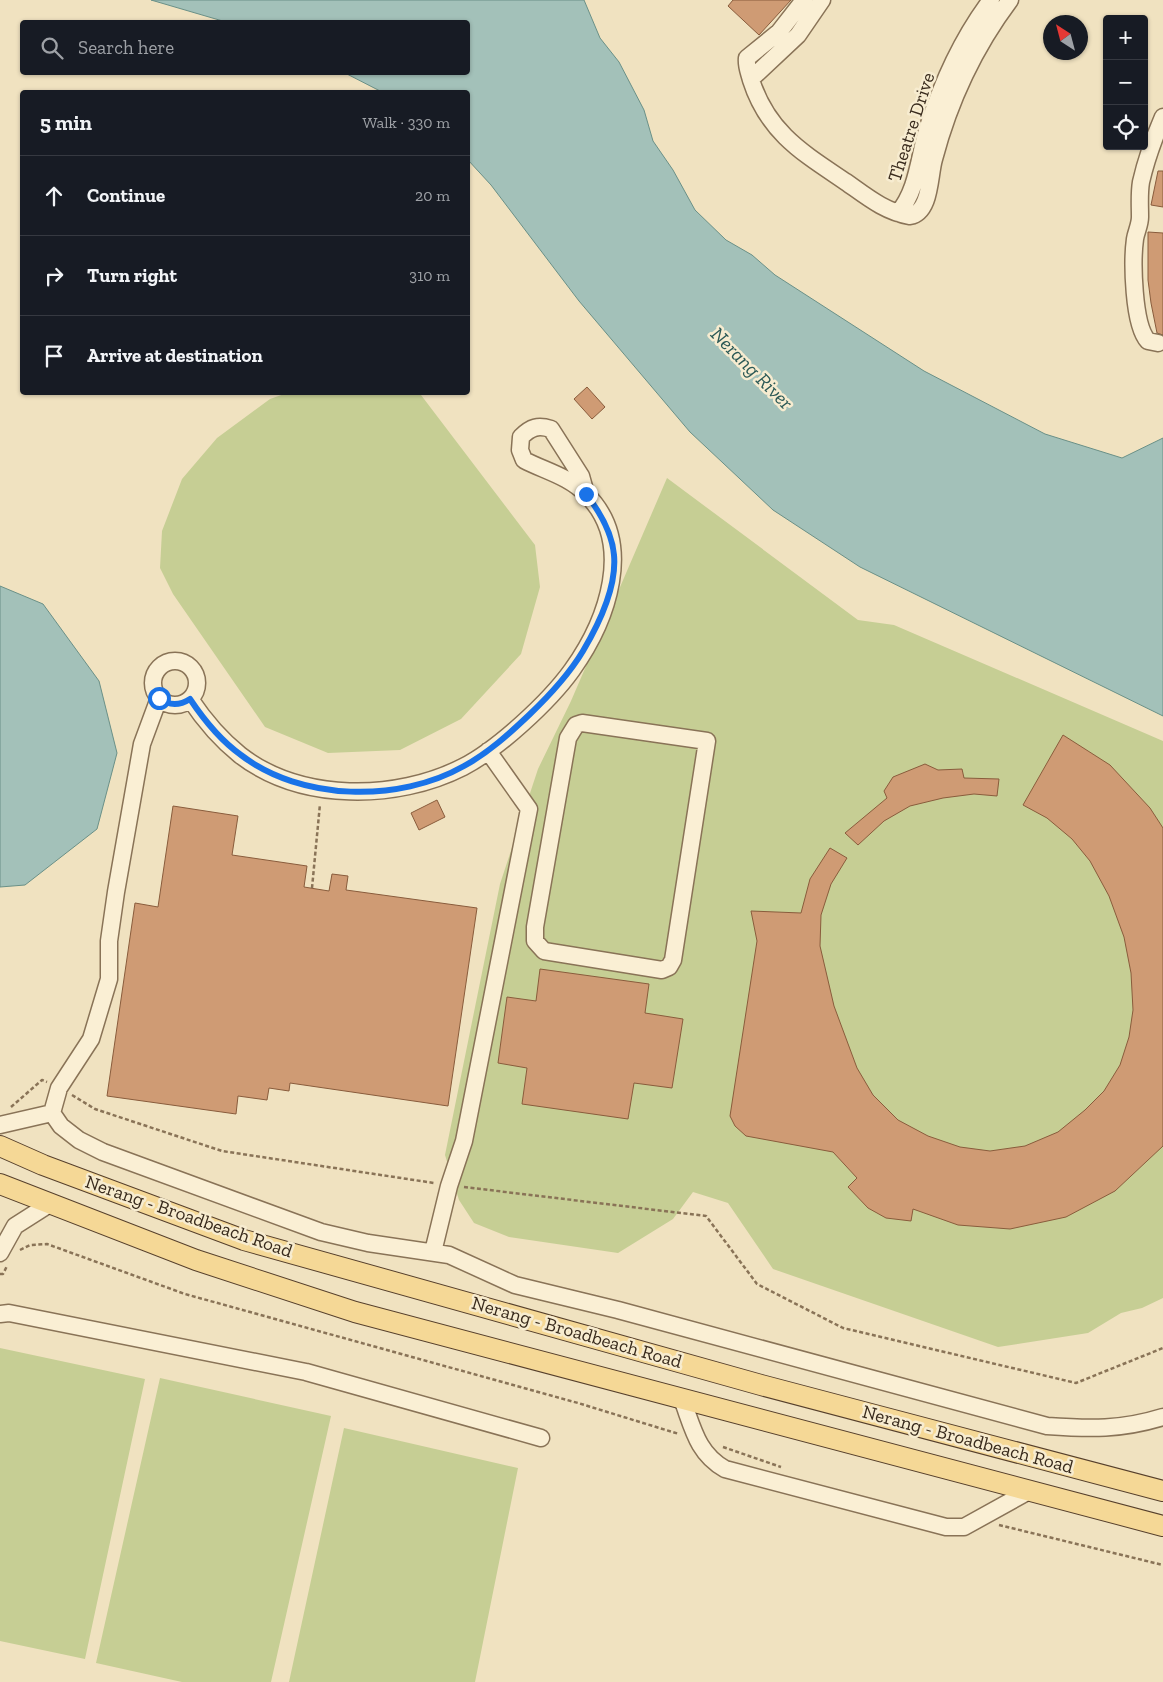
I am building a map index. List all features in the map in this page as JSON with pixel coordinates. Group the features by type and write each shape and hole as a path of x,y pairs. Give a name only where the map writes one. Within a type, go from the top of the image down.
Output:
{"main road":[{"name":"Nerang - Broadbeach Road","path":"0,1146 43,1165 244,1240 752,1382 1163,1491"},
{"name":"Nerang - Broadbeach Road","path":"0,1184 48,1205 196,1260 346,1309 1029,1492 1163,1526"}],"street":[{"name":"Theatre Drive","path":"792,30 804,0"},
{"name":"Theatre Drive","path":"822,0 792,30 751,79 765,112 775,127 795,148 874,202 898,213 914,216 923,207 935,154 940,113 964,77 991,0"},
{"name":"Theatre Drive","path":"980,31 1010,0"},
{"path":"1158,343 1148,341 1143,333 1136,299 1134,258 1135,238 1140,217 1141,183 1147,160 1163,117"},
{"path":"190,699 204,720 240,755 262,768 305,785 360,792 413,785 463,767 488,751 550,695 572,669 590,639 605,605 614,576 614,555 609,532 599,511 586,494 580,476 551,429 540,425 528,429 521,437 520,450 524,460 548,469 586,494"},
{"path":"176,660 188,664 196,675 196,688 190,699 178,705 159,698 153,685 153,677 162,665 176,660"},
{"path":"52,1113 59,1088 91,1039 107,987 109,941 116,892 142,744 159,698"},
{"path":"589,723 708,741 673,960 669,967 662,970 636,967 544,951 535,941 535,927 556,815 568,738 576,726 589,723"},
{"path":"488,751 529,809 556,815"},
{"path":"432,1252 449,1186 464,1141 529,809"},
{"path":"0,1125 52,1113"},
{"path":"52,1113 61,1126 79,1140 103,1152 321,1232 368,1243 432,1252 457,1258 515,1285 628,1312 1047,1426 1096,1430 1118,1428 1163,1417"},
{"path":"8,1255 15,1226 48,1205"},
{"path":"3,1310 306,1372 541,1438"},
{"path":"682,1399 697,1440 711,1461 725,1469 946,1527 964,1527 1029,1492"}],"path":[{"path":"312,888 322,788"},
{"path":"9,1109 42,1080 95,1109 222,1151 449,1186 706,1216 757,1284 843,1328 1076,1383 1163,1348"},
{"path":"0,1274 3,1274 8,1255 30,1245 47,1244 185,1294 578,1403 697,1440"},
{"path":"722,1447 781,1467"},
{"path":"982,1519 1163,1565"}],"green space":[{"path":"281,395 421,395 535,545 540,587 521,654 461,719 400,750 328,753 265,727 173,594 160,568 162,531 182,479 217,438 270,399"},
{"path":"667,478 858,620 894,625 1163,741 1163,1298 1142,1308 1121,1313 1088,1333 998,1347 773,1269 728,1203 693,1192 673,1219 618,1253 509,1237 474,1223 459,1200 445,1155 500,884 538,769 571,701"},
{"path":"0,1348 145,1379 85,1659 0,1641"},
{"path":"160,1378 331,1416 271,1682 182,1682 96,1663"},
{"path":"344,1428 518,1468 475,1682 289,1682"}],"water":[{"name":"Nerang River","path":"151,0 584,0 600,38 619,62 644,110 653,141 673,170 695,210 726,240 752,255 775,275 924,371 1045,434 1122,458 1163,438 1163,716 860,567 773,510 690,432 579,301 491,185 470,162 470,90 378,90 349,75 470,75 470,20 219,20"},
{"path":"0,586 43,604 99,681 117,753 97,829 25,885 0,887"}],"building":[{"path":"733,0 791,0 759,35 728,6"},
{"path":"1158,171 1163,171 1163,207 1151,205"},
{"path":"1148,232 1163,233 1163,335 1157,333 1151,303 1148,280"},
{"path":"587,387 605,407 592,419 574,399"},
{"path":"1063,735 1110,765 1150,808 1163,828 1163,1146 1115,1191 1066,1217 1010,1229 958,1225 913,1209 911,1221 886,1218 868,1208 848,1187 857,1178 833,1152 746,1136 735,1126 730,1116 757,941 751,911 801,913 810,879 830,848 847,858 831,884 821,915 820,946 834,1006 857,1068 873,1095 898,1120 928,1136 960,1147 990,1151 1025,1146 1058,1132 1085,1110 1104,1091 1120,1065 1129,1037 1133,1010 1131,973 1124,937 1109,896 1090,861 1072,839 1047,818 1023,805"},
{"path":"925,764 938,770 962,769 964,778 999,779 997,796 974,794 943,798 910,806 884,821 858,845 845,833 887,798 884,791 893,777"},
{"path":"437,800 445,817 419,830 411,813"},
{"path":"173,806 238,816 232,855 307,866 304,887 329,891 332,874 348,876 346,890 477,908 448,1106 290,1083 289,1091 269,1088 267,1100 238,1096 236,1114 107,1096 135,903 158,907"},
{"path":"540,969 649,984 645,1013 683,1019 672,1088 634,1083 628,1119 522,1104 527,1068 498,1063 507,997 536,1001"}],"route":[{"path":"159,698 164,702 178,705 190,699 204,720 240,755 262,768 305,785 360,792 385,790 413,785 463,767 488,751 550,695 572,669 590,639 605,605 614,576 614,555 609,532 599,511 586,494"}]}
